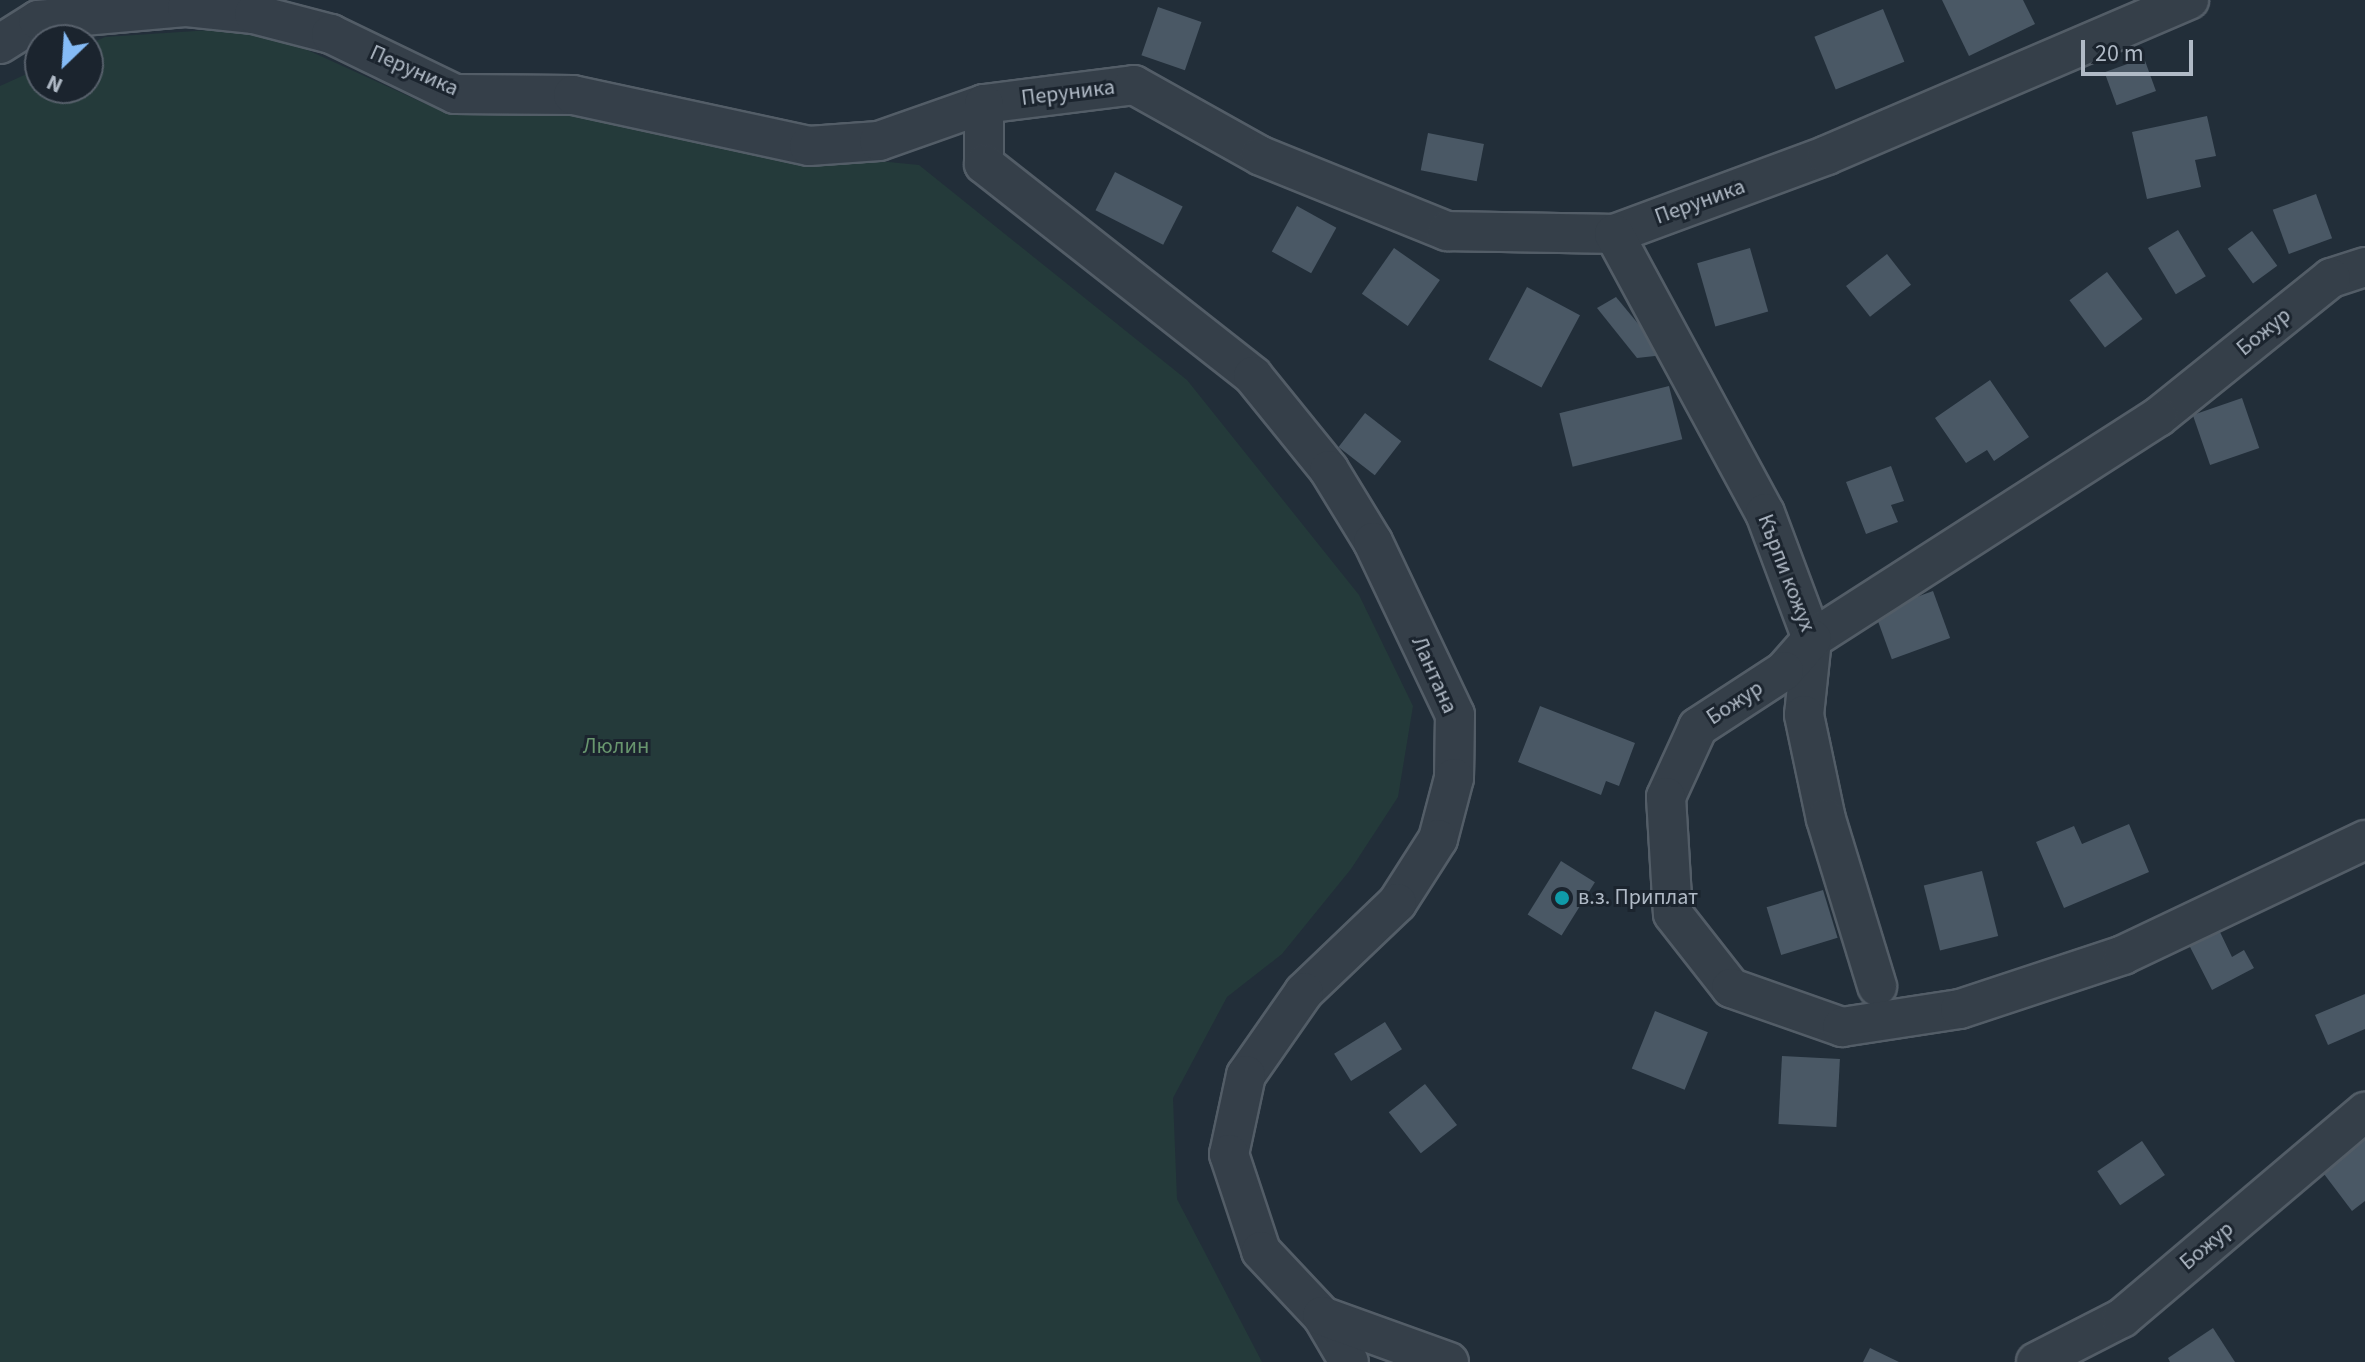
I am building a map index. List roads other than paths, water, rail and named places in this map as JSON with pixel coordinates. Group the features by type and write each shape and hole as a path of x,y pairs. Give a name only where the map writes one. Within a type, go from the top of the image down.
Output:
{"street":[{"name":"Перуника","path":"0,44 38,20 187,7 254,14 331,34 455,94 573,95 809,146 879,141 984,104 1134,85 1261,156 1447,231 1614,234 1827,155 2189,0"},
{"name":"Лантана","path":"984,104 984,164 1253,376 1329,470 1373,542 1455,715 1454,778 1438,839 1397,903 1304,992 1246,1075 1229,1154 1261,1251 1322,1316 1349,1362"},
{"name":"Кърпи кожух","path":"1614,234 1765,513 1812,639 1804,715 1826,819 1877,986"},
{"name":"Божур","path":"2365,267 2331,278 2158,417 1812,639 1784,671 1698,727 1666,797 1673,914 1731,988 1842,1027 1960,1009 2123,955 2365,840"},
{"name":"Божур","path":"2036,1362 2122,1318 2365,1112"},
{"path":"1322,1316 1449,1362"}],"place":[{"name":"в.з. Приплат","path":"1562,898"}],"park label":[{"name":"Люлин","path":"616,747"}]}
